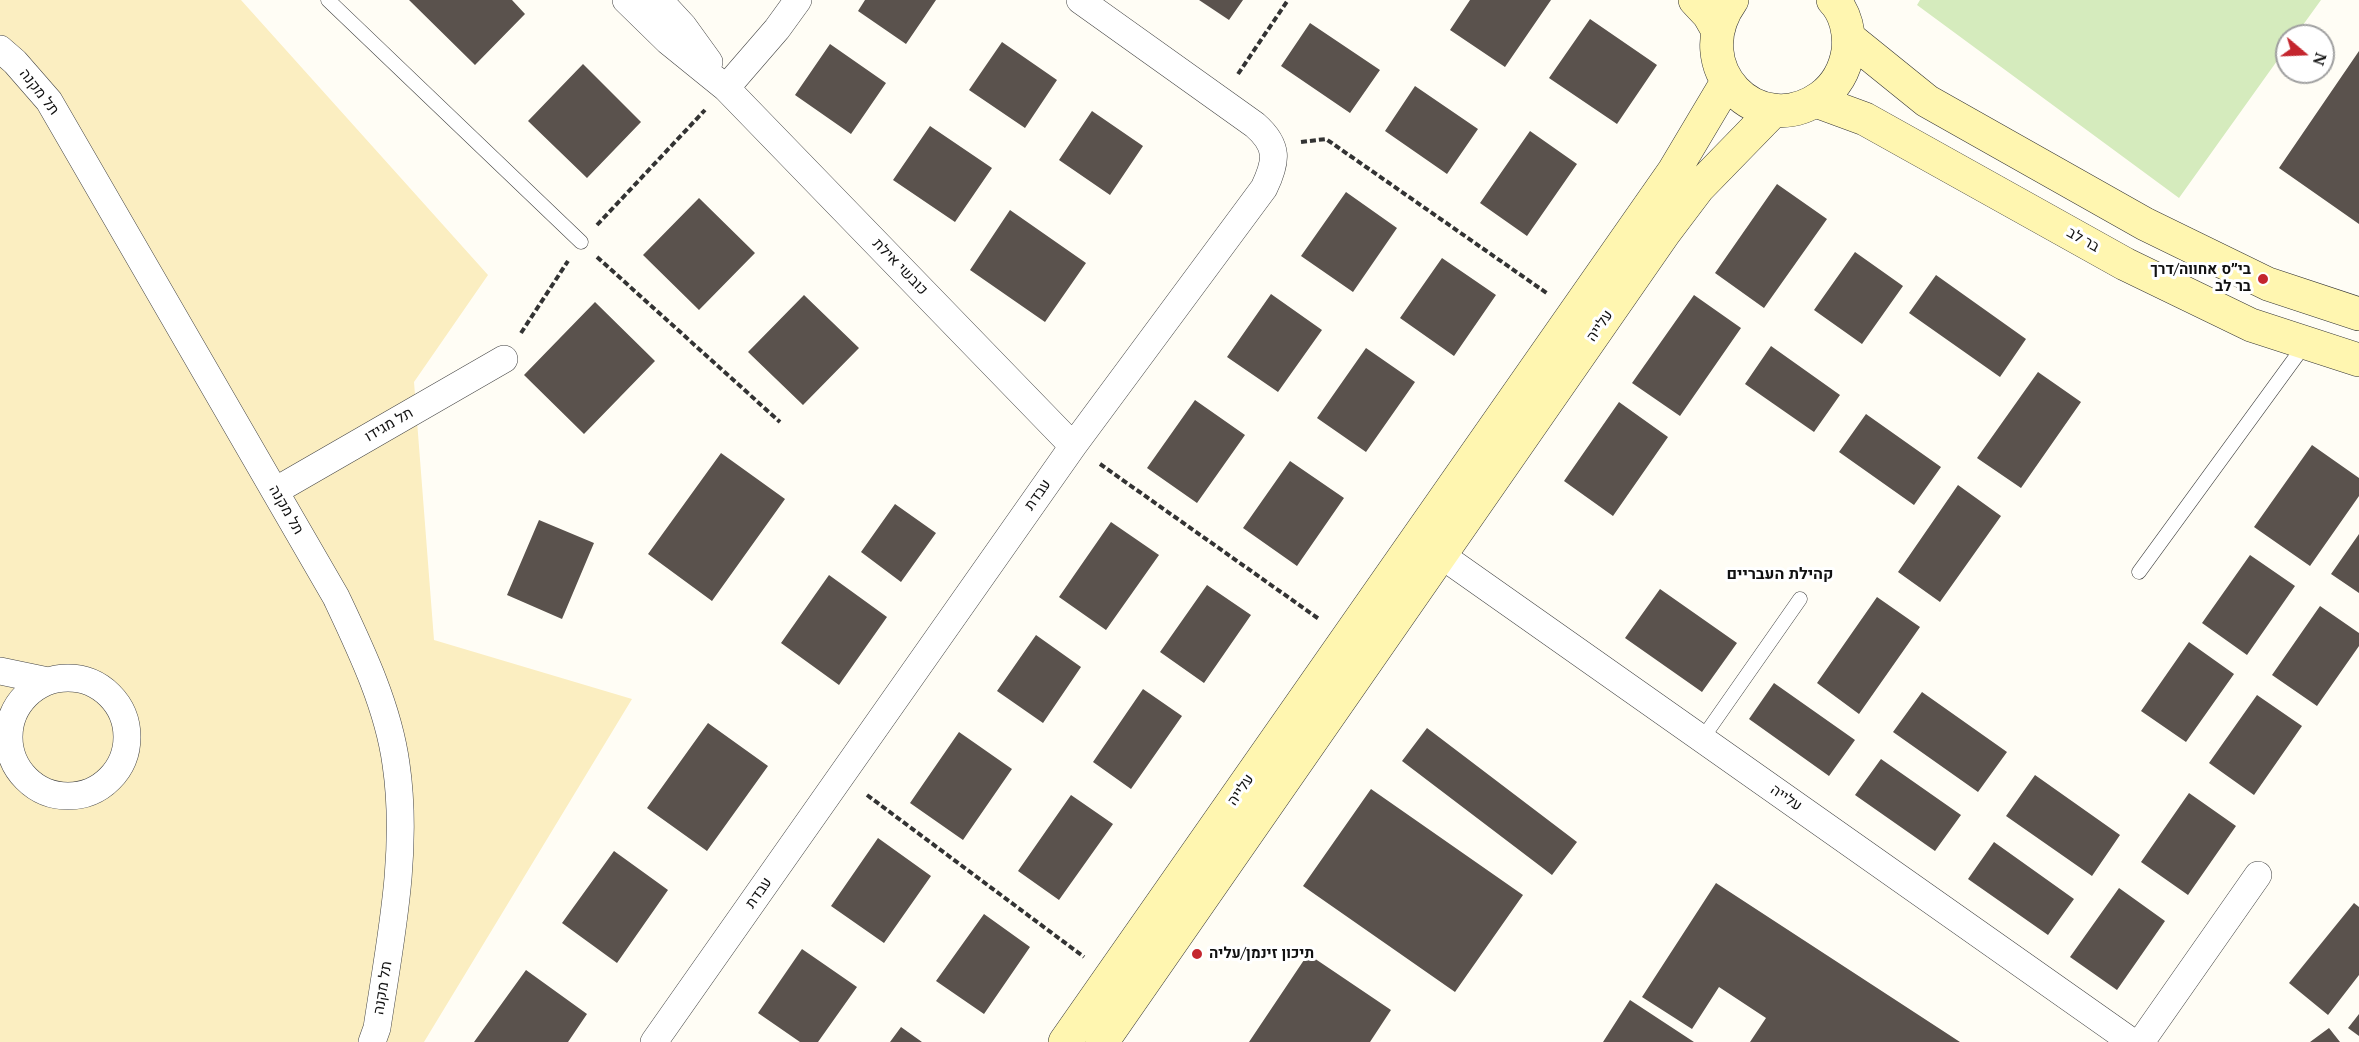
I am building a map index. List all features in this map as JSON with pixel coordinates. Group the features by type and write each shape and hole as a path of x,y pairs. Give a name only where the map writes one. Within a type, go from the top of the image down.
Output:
{"main road":[{"path":"1695,0 1717,28"},
{"path":"1732,0 1723,12 1717,28 1715,47 1717,59 1727,82 1740,96 1756,105 1774,110 1794,110 1816,101 1839,80 1846,63 1845,15"},
{"path":"1845,15 1927,101 2145,224 2268,284 2359,314"},
{"name":"עלייה","path":"1102,1042 1429,547 1574,312 1674,171 1727,82"},
{"name":"בר לב","path":"1816,101 1865,119 2125,264 2251,325 2359,360"},
{"name":"עלייה","path":"1065,1042 1346,639 1429,547 1698,188 1774,110"}],"street":[{"name":"כובשי אילת","path":"626,0 668,40 726,88 1073,446"},
{"name":"כובשי אילת","path":"659,0 700,47 726,88"},
{"path":"726,88 777,29 798,0"},
{"path":"1080,0 1255,125 1266,134 1272,144"},
{"name":"תל מקנה","path":"0,49 15,62 49,101 336,597 361,650 383,708 396,763 401,820 396,906 376,1037"},
{"name":"עבדת","path":"654,1042 1073,446 1264,188 1272,171 1274,157 1272,144"},
{"name":"תל מגידו","path":"274,491 504,359"},
{"name":"עלייה","path":"1429,547 2132,1042"},
{"path":"0,671 48,681"},
{"path":"66,678 85,680 102,689 116,702 124,719 127,738 124,757 115,773 101,787 84,795 65,797 46,793 30,783 18,770 10,752 4,727 20,701 33,689 48,681 66,678"},
{"path":"2141,1042 2258,875"}],"lane":[{"path":"328,0 581,242"},
{"path":"2139,572 2306,343"},
{"path":"1702,739 1800,599"}],"path":[{"path":"1220,99 1288,0"},
{"path":"504,359 581,242 726,88"},
{"path":"1272,144 1326,139 1574,312"},
{"path":"581,242 780,422"},
{"path":"1073,446 1346,639"},
{"path":"842,776 1111,977"}],"green space":[{"path":"1920,0 2321,0 2304,24 2275,24 2275,64 2179,198 1917,5"}],"sand":[{"path":"0,0 241,0 488,275 414,382 434,640 632,699 424,1042 0,1042"}],"building":[{"path":"409,0 512,0 525,14 475,65"},
{"path":"865,0 936,0 906,44 858,11"},
{"path":"1199,0 1243,0 1229,20"},
{"path":"1470,0 1551,0 1505,67 1450,30"},
{"path":"1590,19 1657,65 1617,124 1549,78"},
{"path":"1310,23 1380,70 1350,113 1281,66"},
{"path":"1002,42 1057,80 1025,128 969,90"},
{"path":"830,44 886,83 851,134 795,95"},
{"path":"2359,51 2359,224 2279,168"},
{"path":"583,64 641,122 587,178 528,121"},
{"path":"1415,86 1478,129 1447,174 1385,131"},
{"path":"1092,111 1143,146 1110,195 1059,160"},
{"path":"930,126 992,168 955,222 893,180"},
{"path":"1530,131 1577,164 1527,236 1480,203"},
{"path":"1777,184 1827,219 1764,308 1715,273"},
{"path":"1346,192 1397,228 1353,292 1301,256"},
{"path":"699,198 755,253 699,310 643,255"},
{"path":"1010,210 1086,263 1045,322 970,270"},
{"path":"1855,252 1903,286 1862,344 1814,310"},
{"path":"1442,258 1496,295 1454,356 1400,318"},
{"path":"1936,275 2026,339 2000,377 1909,313"},
{"path":"1271,294 1322,330 1278,392 1227,357"},
{"path":"804,295 859,348 803,405 748,352"},
{"path":"1694,295 1741,328 1680,416 1632,383"},
{"path":"595,302 655,361 584,434 524,375"},
{"path":"1771,346 1840,395 1814,432 1745,384"},
{"path":"1366,348 1415,382 1366,452 1317,418"},
{"path":"2038,372 2081,402 2021,488 1977,458"},
{"path":"1195,400 1245,435 1197,503 1147,468"},
{"path":"1619,402 1668,437 1613,516 1564,481"},
{"path":"1866,414 1941,467 1914,505 1839,452"},
{"path":"2312,445 2359,478 2359,496 2310,566 2254,527"},
{"path":"721,453 785,499 712,601 648,554"},
{"path":"1290,461 1344,498 1297,566 1243,528"},
{"path":"1958,485 2001,516 1940,602 1898,572"},
{"path":"895,504 936,533 901,582 861,552"},
{"path":"539,520 594,543 562,619 507,595"},
{"path":"1111,522 1159,555 1106,630 1059,597"},
{"path":"2359,534 2359,593 2331,574"},
{"path":"2250,555 2295,586 2247,655 2202,623"},
{"path":"829,575 887,617 839,685 781,643"},
{"path":"1207,585 1251,615 1204,683 1160,652"},
{"path":"1660,589 1737,643 1702,692 1625,638"},
{"path":"1877,597 1920,627 1859,714 1817,683"},
{"path":"2320,606 2359,633 2359,646 2317,706 2272,675"},
{"path":"1036,635 1081,667 1043,723 997,691"},
{"path":"2189,642 2234,674 2186,742 2141,711"},
{"path":"1774,683 1855,740 1829,776 1749,719"},
{"path":"1143,689 1182,716 1131,789 1093,762"},
{"path":"1922,692 2007,752 1978,792 1893,732"},
{"path":"2257,695 2302,726 2254,795 2209,763"},
{"path":"708,723 768,766 707,851 647,808"},
{"path":"1427,728 1577,842 1552,875 1402,761"},
{"path":"959,732 1012,769 963,840 910,803"},
{"path":"1881,759 1961,815 1935,851 1855,795"},
{"path":"2035,775 2120,835 2092,876 2006,816"},
{"path":"1371,789 1523,895 1455,992 1303,886"},
{"path":"2189,793 2236,826 2188,895 2141,862"},
{"path":"1071,795 1113,824 1059,900 1018,871"},
{"path":"878,838 931,876 884,943 831,906"},
{"path":"1994,842 2074,899 2048,935 1968,879"},
{"path":"614,851 668,890 617,963 562,923"},
{"path":"1716,883 1960,1042 1750,1042 1766,1018 1719,987 1692,1029 1642,997"},
{"path":"2119,888 2165,921 2117,990 2070,957"},
{"path":"2354,903 2359,907 2359,975 2328,1015 2289,983"},
{"path":"984,914 1030,947 984,1014 936,981"},
{"path":"802,949 857,987 818,1042 800,1042 758,1013"},
{"path":"1308,954 1391,1010 1370,1042 1249,1042"},
{"path":"526,970 587,1014 568,1042 474,1042"},
{"path":"1630,1000 1694,1042 1603,1042"},
{"path":"2359,1014 2359,1036 2348,1028"},
{"path":"901,1027 922,1042 890,1042"},
{"path":"2329,1028 2340,1042 2310,1042"}],"place":[{"name":"בי״ס אחווה/דרך בר לב","path":"2263,279"},
{"name":"תיכון זינמן/עליה","path":"1197,954"}],"district":[{"name":"קהילת העבריים","path":"1780,574"}]}
